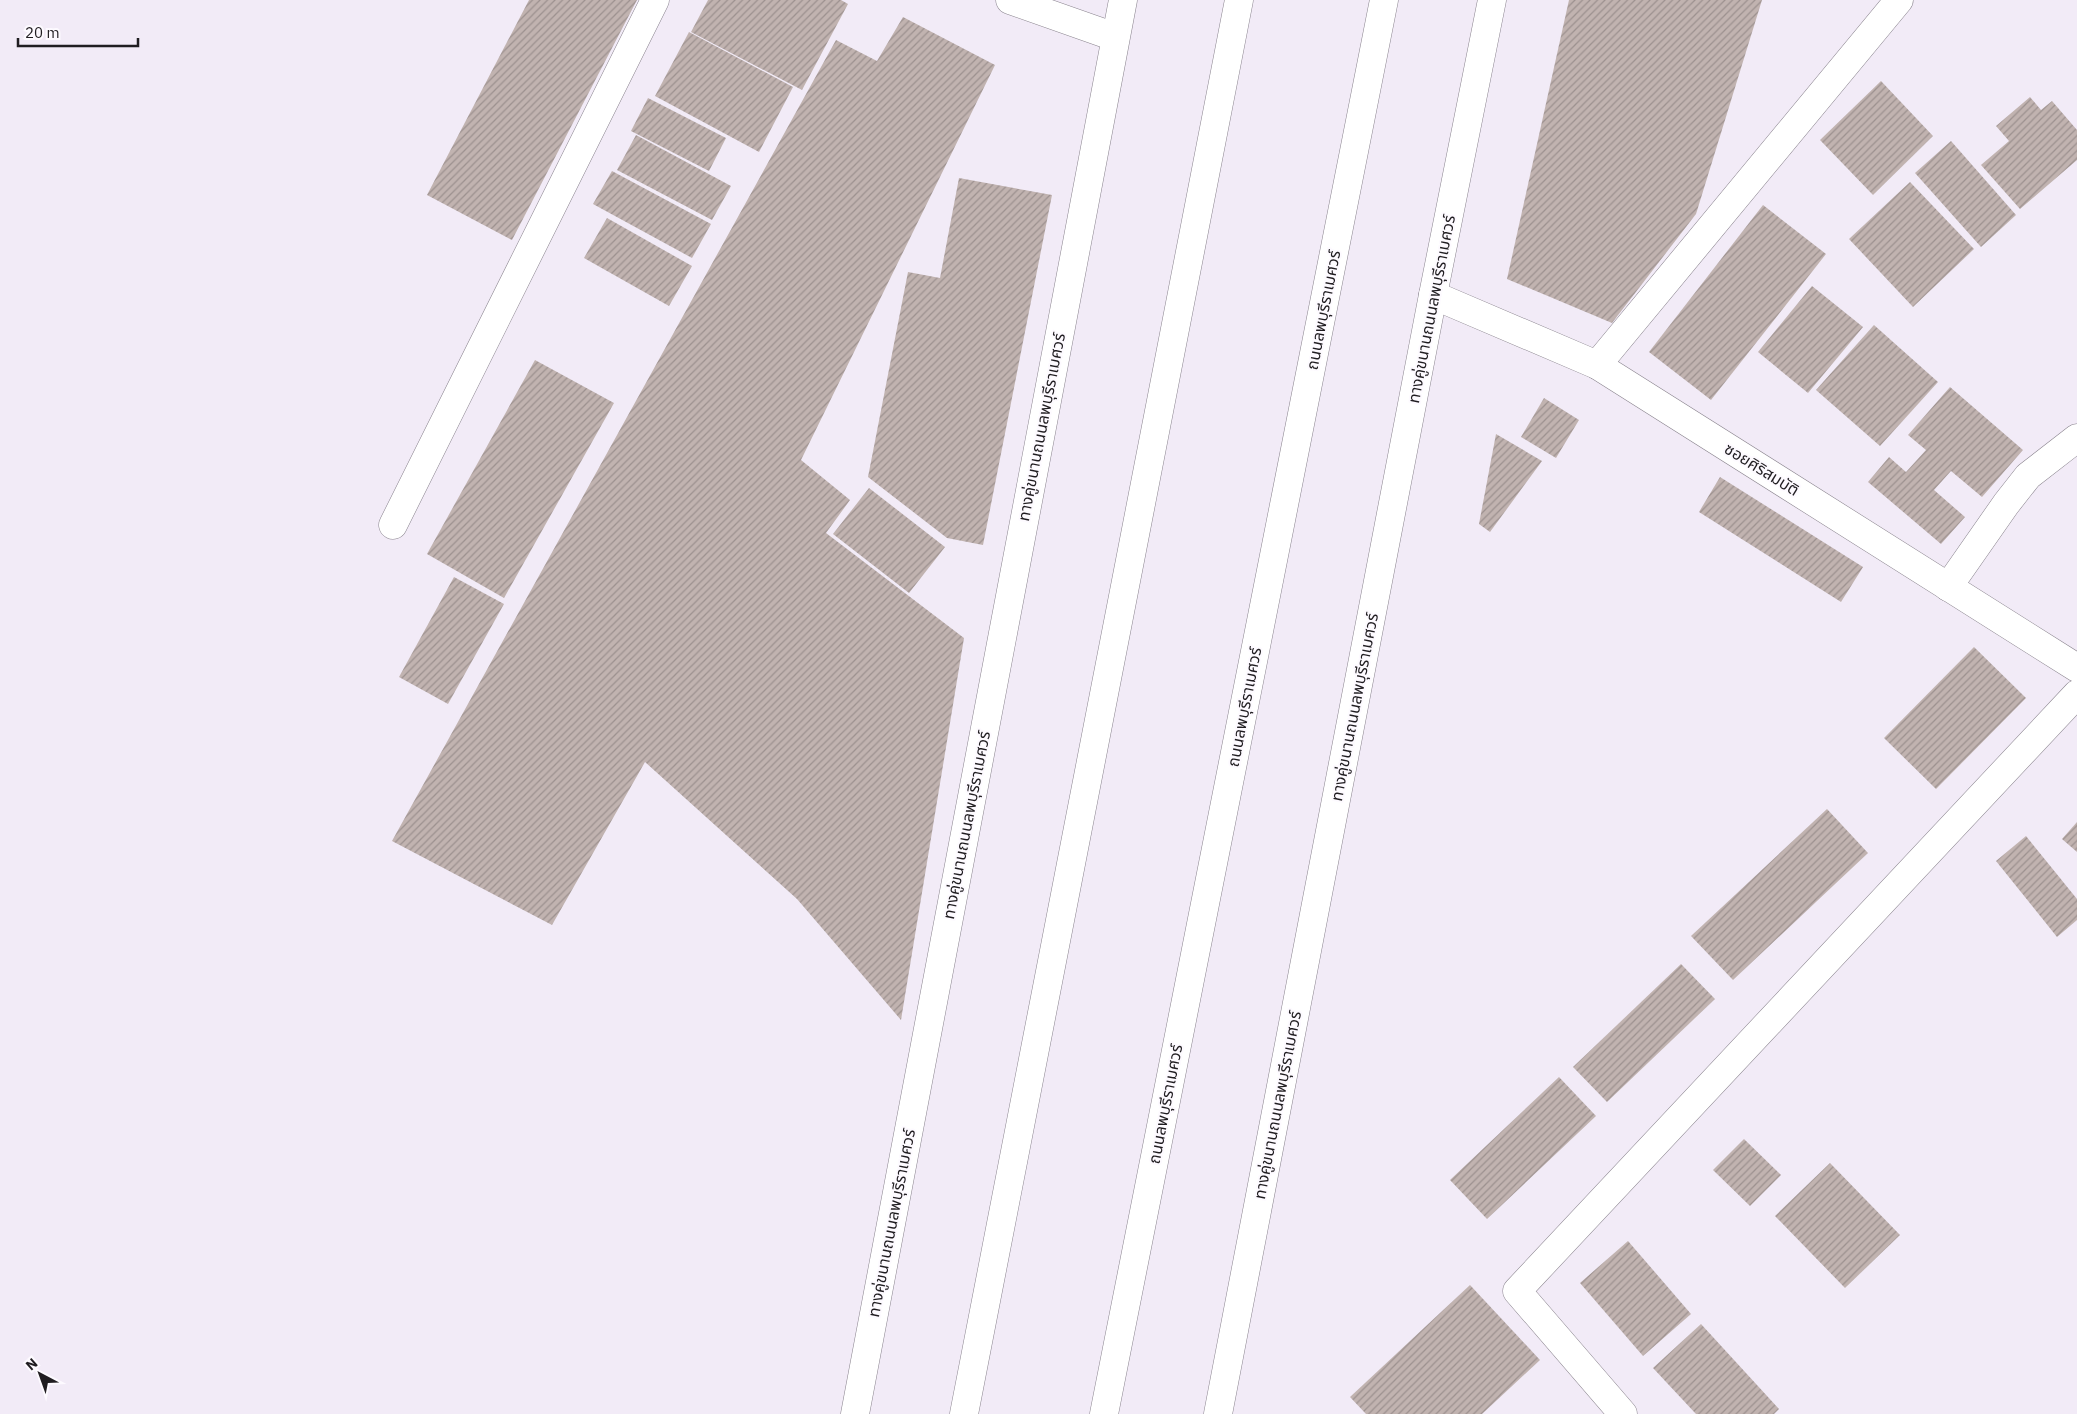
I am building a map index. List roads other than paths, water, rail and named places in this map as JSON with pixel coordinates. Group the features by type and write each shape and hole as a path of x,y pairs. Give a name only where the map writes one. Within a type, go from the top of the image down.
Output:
{"main road":[{"path":"393,525 655,0"},
{"path":"1010,0 1115,37"},
{"name":"ทางคู่ขนานถนนลพบุรีราเมศวร์","path":"855,1414 1123,0"},
{"path":"964,1414 1240,0"},
{"name":"ถนนลพบุรีราเมศวร์","path":"1104,1414 1384,0"},
{"name":"ทางคู่ขนานถนนลพบุรีราเมศวร์","path":"1218,1414 1433,296 1492,0"},
{"path":"1597,365 1898,0"},
{"name":"ซอยศิริสมบัติ","path":"1433,296 1597,365 2077,668"},
{"path":"1948,587 2028,476 2077,438"},
{"path":"1623,1414 1517,1291 2077,694"}]}
